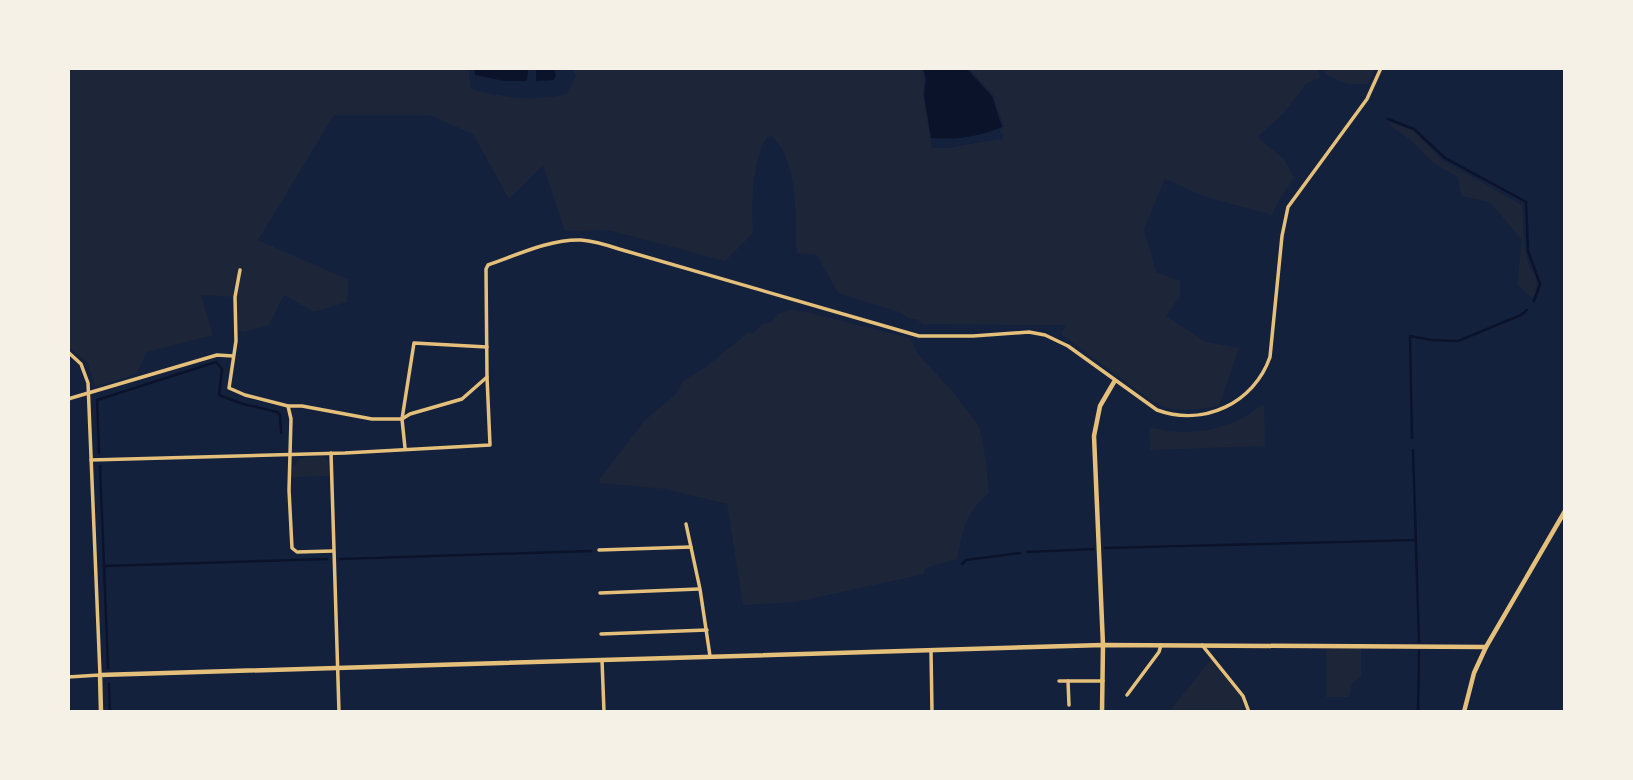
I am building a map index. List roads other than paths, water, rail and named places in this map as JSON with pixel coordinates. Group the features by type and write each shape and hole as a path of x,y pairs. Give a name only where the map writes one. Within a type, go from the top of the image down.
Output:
{"street":[{"path":"90,460 490,445 486,377 485,276 488,265 563,241 580,240 919,336 973,337 1029,332 1045,335 1068,346 1149,406 1175,415 1219,410 1252,389 1263,373 1271,349 1282,236 1289,207 1367,99 1381,68"},
{"path":"240,270 235,297 236,341 228,385 232,390 288,406 302,406 372,419 402,419 410,414 462,399 486,377"},
{"path":"405,448 402,419 414,343 487,347"},
{"path":"68,352 84,370 89,393 101,712"},
{"path":"68,399 217,355 233,356"},
{"path":"1102,712 1103,645 1095,430 1100,406 1114,382"},
{"path":"288,406 291,419 289,489 293,550 333,551"},
{"path":"331,453 339,712"},
{"path":"1464,712 1474,673 1486,647 1565,511"},
{"path":"686,524 700,589 710,656"},
{"path":"598,550 691,547"},
{"path":"600,593 700,589"},
{"path":"601,634 707,630"},
{"path":"68,677 1103,645 1486,647"},
{"path":"1127,695 1159,652 1161,645"},
{"path":"1202,645 1243,696 1249,712"},
{"path":"931,650 932,712"},
{"path":"602,660 604,712"},
{"path":"1059,681 1103,681"},
{"path":"1068,681 1069,705"}],"waterway":[{"path":"1388,119 1414,129 1445,158 1526,202 1528,251 1540,284 1534,301"},
{"path":"1412,438 1410,336 1458,341 1521,315 1527,310"},
{"path":"99,453 97,400 216,362 222,369 219,395 277,412 280,415 281,433"},
{"path":"1413,450 1419,642"},
{"path":"100,466 104,566"},
{"path":"1105,548 1416,540"},
{"path":"1027,552 1094,549"},
{"path":"340,559 591,551"},
{"path":"962,564 966,560 1020,553"},
{"path":"108,668 104,566 327,559"},
{"path":"1418,712 1419,651"},
{"path":"109,684 110,712"}]}
